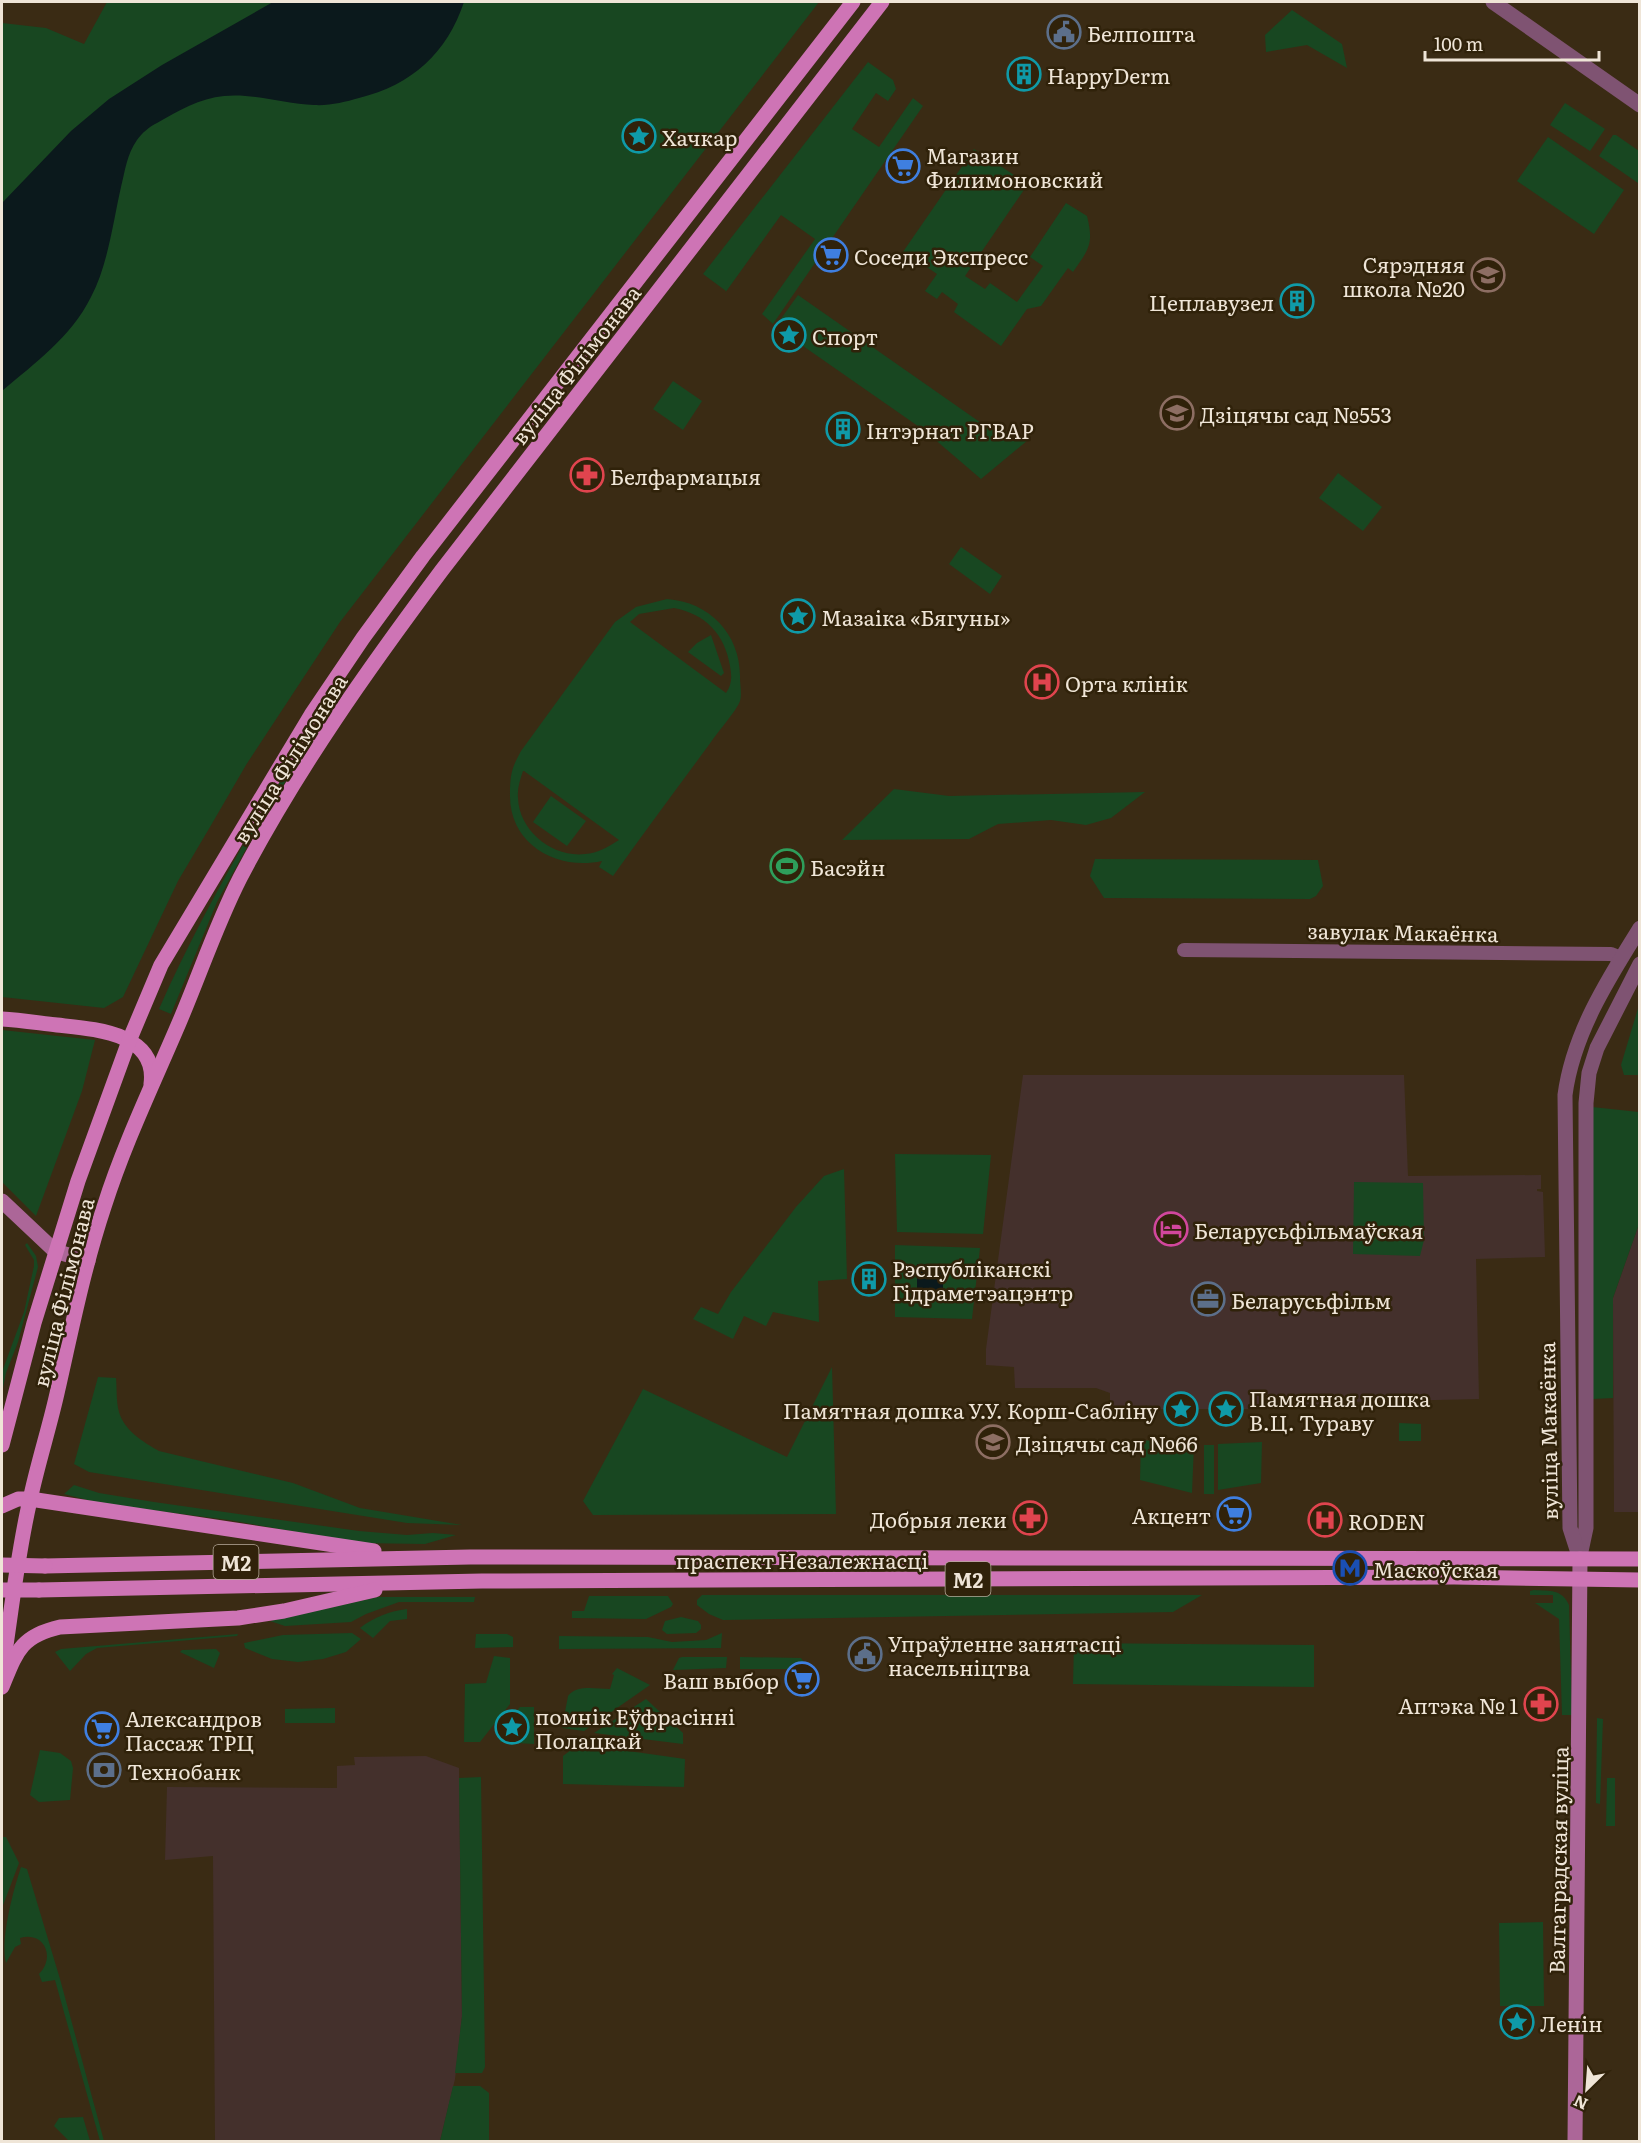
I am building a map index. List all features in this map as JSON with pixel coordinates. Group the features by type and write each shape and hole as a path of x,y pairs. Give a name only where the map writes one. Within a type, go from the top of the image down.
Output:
{"main road":[{"name":"вуліца Філімонава","path":"2,1445 55,1251 94,1134 161,965 311,715 363,638 423,556 853,2"},
{"name":"вуліца Філімонава","path":"2,1672 30,1499 47,1438 71,1325 105,1203 227,905 287,794 382,651 746,175 882,2"},
{"path":"728,162 746,175"},
{"path":"639,277 658,291"},
{"path":"311,715 330,727"},
{"path":"2,1019 98,1029 129,1041 140,1049 149,1062 152,1072 150,1090"},
{"path":"2,1201 55,1251 88,1261"},
{"path":"2,1506 9,1501 30,1499 332,1546 426,1558"},
{"name":"праспект Незалежнасці","path":"2,1565 426,1558 1640,1559"},
{"name":"Валгаградская вуліца","path":"1575,2142 1580,1559"},
{"name":"праспект Незалежнасці","path":"2,1590 482,1581 1163,1578 1640,1580"},
{"path":"2,1688 22,1647 33,1636 48,1630 60,1627 238,1618 304,1607 405,1584"}],"street":[{"path":"1493,2 1640,105"},
{"name":"вуліца Макаёнка","path":"1580,1559 1570,1528 1564,1113 1566,1083 1577,1046 1603,990 1640,928"},
{"name":"завулак Макаёнка","path":"1184,950 1611,954 1621,958"},
{"name":"вуліца Макаёнка","path":"1580,1559 1586,1528 1585,1140 1589,1073 1597,1048 1640,964"},
{"path":"1566,1083 1588,1086"}],"shaded area":[{"path":"273,2 464,2 448,37 425,64 395,85 378,92 343,102 320,105 235,95 215,97 181,110 146,130 137,140 129,157 106,257 91,297 63,337 2,391 2,203 71,131 109,99 162,65"},
{"path":"1023,1075 1404,1075 1408,1176 1541,1175 1541,1189 1537,1191 1543,1192 1545,1257 1476,1259 1479,1399 1350,1402 1343,1408 1288,1405 1288,1409 1110,1409 1110,1393 1096,1388 1015,1388 1014,1367 986,1365 986,1349"},
{"path":"1639,1224 1639,1512 1614,1512 1613,1298"},
{"path":"917,1264 943,1264 943,1297 917,1298"},
{"path":"426,1756 459,1768 462,2016 455,2079 440,2141 215,2141 213,1856 165,1860 167,1787 337,1788 337,1766 355,1765 354,1757"}],"green space":[{"path":"107,2 819,2 340,622 246,765 178,881 123,997 104,1008 2,997 2,23 46,28 84,44"},
{"path":"1292,10 1342,44 1347,68 1307,45 1266,52 1265,35"},
{"path":"868,62 893,80 896,89 888,101 876,93 852,129 879,147 913,98 923,106 773,324 762,314 815,239 781,215 725,293 726,291 703,274"},
{"path":"1565,103 1605,129 1590,151 1550,125"},
{"path":"1613,135 1639,151 1638,183 1599,156"},
{"path":"1548,137 1624,190 1594,234 1517,181"},
{"path":"974,149 1028,184 965,276 985,289 990,283 1017,302 1043,266 1030,257 1066,203 1087,216 1090,233 1089,246 1073,272 1068,268 1041,306 1027,309 1001,346 954,312 958,304 942,292 937,299 925,291 937,274 915,259 911,264 903,258 899,264 896,262"},
{"path":"798,295 984,425 1028,440 981,479 925,431 803,346 807,339 793,329 788,336 775,327"},
{"path":"673,381 702,401 683,430 653,409"},
{"path":"1338,473 1382,507 1363,531 1319,498"},
{"path":"961,547 1002,576 990,594 949,564"},
{"path":"667,599 683,601 709,614 729,635 735,648 739,662 741,695 731,716 613,876 599,867 602,861 569,862 554,858 540,851 528,841 518,828 512,813 510,782 513,768 521,751 615,622 636,607","holes":["674,608 696,615 719,636 731,670 730,684 726,693 630,622 639,614","524,771 619,840 607,847 585,854 561,852 540,840 524,821 520,810 518,791"]},
{"path":"711,635 724,673 721,676 688,652 697,643"},
{"path":"295,757 298,760 217,902 171,1014 159,1009 223,881"},
{"path":"894,789 949,796 1145,792 1111,818 1086,825 1051,820 998,824 969,839 842,840"},
{"path":"551,796 586,821 567,846 533,822"},
{"path":"1095,859 1318,860 1323,886 1316,896 1310,899 1104,898 1090,876"},
{"path":"1639,1005 1639,1075 1624,1075 1621,1065"},
{"path":"2,1030 95,1040 82,1091 36,1216 2,1182"},
{"path":"1592,1107 1639,1112 1639,1224 1613,1298 1613,1398 1593,1399"},
{"path":"895,1154 991,1155 983,1234 897,1232"},
{"path":"844,1169 847,1279 818,1281 819,1322 773,1312 766,1326 744,1316 733,1339 693,1319 701,1307 718,1314 731,1292 796,1207 824,1176"},
{"path":"1354,1182 1423,1183 1424,1240 1420,1256 1353,1254"},
{"path":"27,1243 36,1256 38,1267 2,1393 2,1372 24,1312 34,1266 34,1260 25,1245"},
{"path":"895,1245 980,1248 972,1319 895,1317"},
{"path":"832,1367 836,1514 593,1515 583,1501 643,1389 787,1457"},
{"path":"98,1377 116,1378 117,1404 121,1418 135,1435 159,1451 293,1483 360,1508 462,1525 407,1523 89,1472 74,1464"},
{"path":"1399,1423 1421,1424 1421,1441 1399,1441"},
{"path":"1141,1440 1194,1444 1192,1493 1140,1480"},
{"path":"1262,1442 1261,1483 1218,1490 1218,1444"},
{"path":"1204,1445 1214,1445 1214,1494 1204,1494"},
{"path":"74,1485 99,1493 154,1502 359,1531 407,1535 433,1533 456,1535 425,1544 357,1543 229,1520 103,1504 64,1494"},
{"path":"1530,1591 1559,1593 1569,1605 1572,1715 1562,1715 1559,1619 1535,1603 1553,1603 1553,1595 1530,1595"},
{"path":"702,1595 1202,1595 1173,1612 723,1620 697,1605 697,1600"},
{"path":"589,1596 668,1596 673,1604 646,1619 572,1618 572,1611 584,1611"},
{"path":"378,1597 475,1597 474,1602 399,1602 351,1622 285,1626 270,1621"},
{"path":"407,1609 407,1619 390,1621 373,1638 360,1628 382,1615"},
{"path":"681,1617 698,1621 701,1629 696,1633 667,1634 662,1630 665,1621"},
{"path":"352,1633 361,1639 346,1652 323,1659 298,1662 272,1659 245,1648 244,1643 283,1635"},
{"path":"722,1633 721,1648 559,1649 559,1636 648,1637 672,1642 706,1640"},
{"path":"238,1634 237,1636 97,1648 86,1654 70,1671 55,1652 61,1649"},
{"path":"476,1634 507,1634 513,1637 513,1647 475,1648"},
{"path":"1074,1643 1314,1645 1314,1687 1073,1684"},
{"path":"216,1649 220,1653 214,1668 180,1652 182,1650"},
{"path":"494,1656 510,1658 510,1704 480,1742 464,1742 465,1684 486,1683"},
{"path":"727,1657 726,1668 673,1670 679,1658"},
{"path":"740,1657 801,1658 809,1669 740,1669"},
{"path":"617,1668 650,1685 584,1731 562,1728 568,1696 582,1689 610,1689 614,1675 612,1674"},
{"path":"646,1699 683,1733 683,1744 594,1733"},
{"path":"520,1707 534,1707 534,1744 500,1742 500,1730"},
{"path":"335,1708 335,1723 285,1723 285,1709"},
{"path":"1597,1718 1603,1719 1600,1804 1596,1803"},
{"path":"579,1744 685,1759 684,1787 563,1784 563,1756"},
{"path":"40,1750 60,1753 71,1761 73,1768 70,1800 39,1802 30,1795"},
{"path":"481,1777 485,2067 482,2073 455,2073 462,2016 459,1778"},
{"path":"1607,1778 1615,1778 1615,1826 1606,1826"},
{"path":"2,1837 6,1837 19,1863 2,1908"},
{"path":"21,1867 27,1869 104,2141 100,2141 55,1980 42,1982 39,1974 47,1960 45,1947 35,1938 20,1938 21,1944 15,1947 6,1963 6,1929"},
{"path":"1543,1922 1544,2006 1500,2006 1499,1923"},
{"path":"453,2086 480,2086 489,2093 489,2141 440,2141"},
{"path":"83,2117 90,2141 69,2141 54,2126 59,2118"}],"place":[{"name":"Белпошта","path":"1064,32"},
{"name":"HappyDerm","path":"1024,74"},
{"name":"Хачкар","path":"639,136"},
{"name":"Магазин Филимоновский","path":"903,166"},
{"name":"Соседи Экспресс","path":"831,255"},
{"name":"Сярэдняя школа №20","path":"1488,275"},
{"name":"Цеплавузел","path":"1297,301"},
{"name":"Спорт","path":"789,335"},
{"name":"Дзіцячы сад №553","path":"1177,413"},
{"name":"Інтэрнат РГВАР","path":"843,429"},
{"name":"Белфармацыя","path":"587,475"},
{"name":"Мазаіка «Бягуны»","path":"798,616"},
{"name":"Орта клінік","path":"1042,682"},
{"name":"Басэйн","path":"787,866"},
{"name":"Беларусьфільмаўская","path":"1171,1229"},
{"name":"Рэспубліканскі Гідраметэацэнтр","path":"869,1279"},
{"name":"Беларусьфільм","path":"1208,1299"},
{"name":"Памятная дошка У.У. Корш-Сабліну","path":"1181,1409"},
{"name":"Памятная дошка В.Ц. Тураву","path":"1226,1409"},
{"name":"Дзіцячы сад №66","path":"993,1442"},
{"name":"Акцент","path":"1234,1514"},
{"name":"Добрыя леки","path":"1030,1518"},
{"name":"RODEN","path":"1325,1520"},
{"name":"Маскоўская","path":"1350,1568"},
{"name":"Упраўленне занятасці насельніцтва","path":"865,1654"},
{"name":"Ваш выбор","path":"802,1679"},
{"name":"Аптэка № 1","path":"1541,1704"},
{"name":"помнік Еўфрасінні Полацкай","path":"512,1727"},
{"name":"Александров Пассаж ТРЦ","path":"102,1729"},
{"name":"Технобанк","path":"104,1770"},
{"name":"Ленін","path":"1517,2022"}]}
